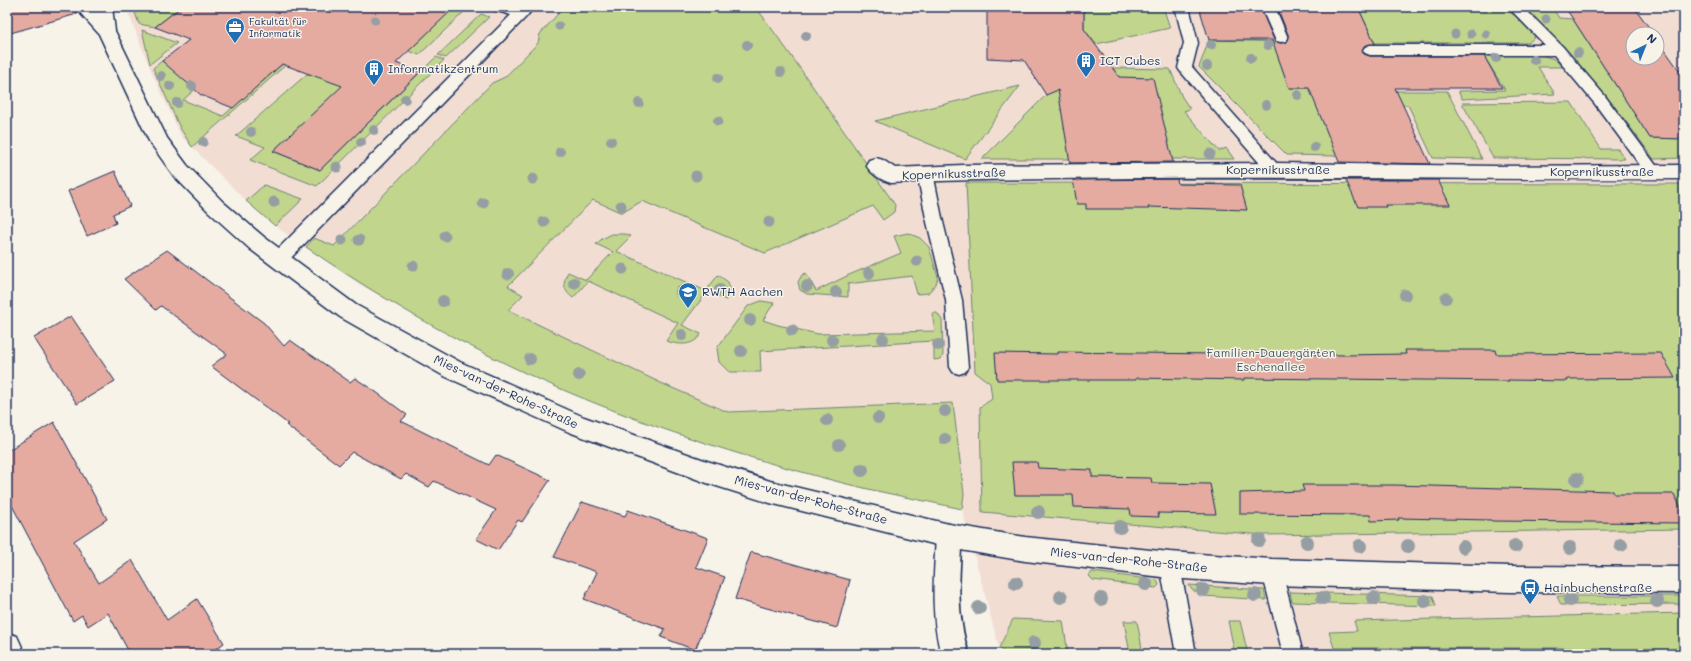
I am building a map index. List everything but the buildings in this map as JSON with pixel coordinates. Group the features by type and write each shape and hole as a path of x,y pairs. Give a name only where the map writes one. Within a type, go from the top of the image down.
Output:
{"street":[{"name":"Mies-van-der-Rohe-Straße","path":"83,7 106,31 159,141 180,170 216,207 278,260 348,311 452,369 577,426 707,472 770,492 949,536 1025,549 1170,565 1272,572 1510,579 1684,580"},
{"name":"Mies-van-der-Rohe-Straße","path":"104,7 106,31"},
{"name":"Kopernikusstraße","path":"876,165 891,176 925,173 1274,170 1494,173 1684,172"},
{"path":"949,536 946,612 951,643 955,654"},
{"path":"7,646 11,654"}],"lane":[{"path":"499,7 524,10"},
{"path":"1182,7 1191,44 1185,68 1274,170"},
{"path":"1268,7 1281,38"},
{"path":"1515,7 1558,50 1600,100 1653,172"},
{"path":"278,260 524,10"},
{"path":"1370,50 1558,50"},
{"path":"925,173 934,218 954,300 959,367"},
{"path":"1170,565 1186,654"},
{"path":"1272,572 1294,654"}],"shaded area":[{"name":"RWTH Aachen","path":"126,7 1684,7 1684,184 966,183 992,399 1264,535 1684,529 1684,654 1006,654 999,648 962,509 844,484 740,454 641,420 547,382 485,354 359,284 275,226 246,201 181,136 149,66"}],"green space":[{"path":"133,7 181,7 155,27 139,24"},
{"path":"430,7 461,7 467,9 419,55 409,51 448,13"},
{"path":"564,7 756,7 889,196 895,205 894,212 883,220 873,206 765,253 642,201 622,213 593,200 508,286 523,295 508,310 663,384 728,412 953,403 964,494 962,509 858,487 797,471 660,428 615,411 527,374 438,329 349,276 306,247 314,238 334,246 492,83 505,77 538,43 540,34"},
{"path":"1084,7 1163,7 1170,28 1096,44 1084,29"},
{"path":"1358,7 1500,7 1515,16 1530,28 1535,37 1528,43 1375,43"},
{"path":"1525,7 1552,7 1559,18 1573,19 1650,138 1684,139 1684,158 1654,159 1615,107"},
{"path":"481,14 489,17 446,58 438,55"},
{"path":"142,30 177,43 150,64"},
{"path":"1209,40 1296,42 1278,56 1289,88 1334,88 1337,156 1287,155 1199,67"},
{"path":"1439,53 1538,54 1554,59 1563,67 1538,67 1555,94 1462,99 1458,91 1505,90 1484,56 1440,56"},
{"path":"436,57 444,60 317,186 250,160 265,147 236,136 307,74 313,76 315,73 345,84 273,151 320,170"},
{"path":"163,60 177,72 189,76 208,78 183,100 223,116 285,62 288,63 192,147 180,128 153,68"},
{"path":"1113,68 1170,69 1182,97 1190,109 1184,111 1219,151 1226,148 1234,159 982,159 1046,95 1045,92 1119,77"},
{"path":"1020,86 965,159 875,121"},
{"path":"1361,91 1447,91 1482,159 1433,158 1408,105 1367,105"},
{"path":"1571,102 1601,149 1618,149 1625,159 1493,158 1462,103"},
{"name":"Familien-Dauergärten Eschenallee","path":"966,183 1684,184 1684,529 1264,535 982,512 980,407 992,399 990,383 975,372"},
{"path":"264,185 303,199 275,226 246,201"},
{"path":"908,233 920,238 929,247 938,277 936,284 928,293 917,294 912,276 848,284 848,297 807,294 800,290 798,282 802,275 806,273 816,291 901,253 894,236"},
{"path":"612,234 625,234 631,236 616,251 706,291 718,275 728,282 731,291 726,300 707,292 682,325 701,334 698,338 685,344 666,341 678,323 588,281 573,298 567,292 564,283 568,272 586,280 613,252 596,244"},
{"path":"761,301 774,303 763,320 818,334 935,331 932,313 937,313 942,320 943,355 941,359 934,360 934,341 760,351 761,372 729,372 719,362 717,348 748,306"},
{"path":"1092,572 1157,580 1159,585 1156,588 1093,580 1089,576"},
{"path":"1189,585 1264,590 1266,600 1204,596 1192,590"},
{"path":"1290,592 1433,596 1436,606 1292,602"},
{"path":"1557,596 1684,596 1684,604 1561,605"},
{"path":"1684,613 1684,649 1672,649 1674,654 1602,654 1599,648 1334,648 1329,632 1357,631 1354,621"},
{"path":"1013,619 1063,621 1068,654 1006,654 999,648"},
{"path":"1124,621 1137,621 1143,654 1130,654"},
{"path":"1228,621 1240,621 1248,654 1235,654"}],"place":[{"name":"Fakultät für Informatik","path":"235,44"},
{"name":"ICT Cubes","path":"1086,78"},
{"name":"Informatikzentrum","path":"374,86"},
{"name":"RWTH Aachen","path":"688,309"},
{"name":"Hainbuchenstraße","path":"1530,605"}]}
